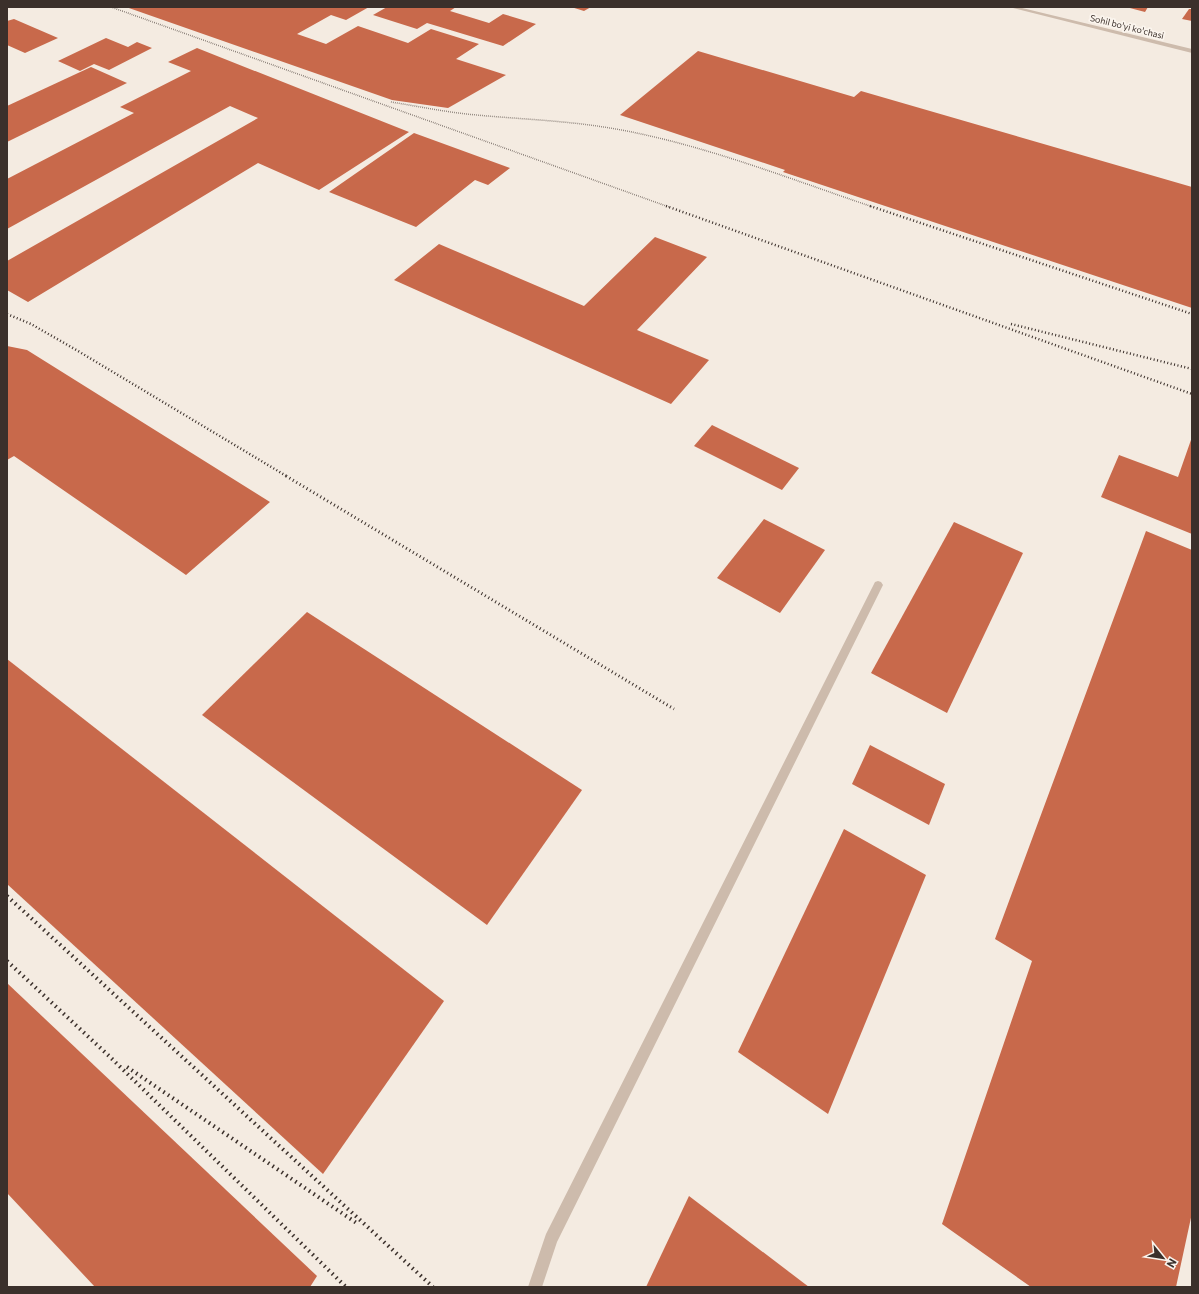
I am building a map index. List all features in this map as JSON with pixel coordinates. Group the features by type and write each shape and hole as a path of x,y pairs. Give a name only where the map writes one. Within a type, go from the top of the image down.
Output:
{"street":[{"name":"Sohil bo'yi ko'chasi","path":"1012,7 1192,50"},
{"path":"535,1287 551,1239 878,585"}],"building":[{"path":"126,7 369,7 346,20 331,15 297,34 326,44 358,26 408,43 431,29 479,44 456,59 506,75 448,108 392,100"},
{"path":"387,7 456,7 450,11 489,23 503,14 536,24 503,46 427,23 417,29 373,15"},
{"path":"571,7 591,7 584,11"},
{"path":"1126,7 1148,7 1145,12"},
{"path":"1189,9 1192,9 1192,21 1182,19"},
{"path":"14,19 58,38 25,53 7,45 7,21"},
{"path":"106,38 128,47 137,42 152,48 109,70 94,64 80,71 58,61"},
{"path":"197,48 409,132 319,190 258,163 28,302 7,290 7,261 258,118 230,106 7,229 7,179 134,113 120,107 191,71 168,62"},
{"path":"698,51 854,97 861,91 1192,187 1192,308 783,172 785,170 620,115"},
{"path":"91,67 127,83 7,142 7,106"},
{"path":"414,133 510,168 488,185 475,180 416,227 329,192"},
{"path":"655,237 707,257 637,330 709,360 671,404 394,280 439,244 584,306"},
{"path":"7,346 27,350 270,502 186,575 14,456 7,460"},
{"path":"712,425 799,468 782,490 694,446"},
{"path":"1192,437 1192,534 1101,497 1119,455 1178,477"},
{"path":"764,519 825,550 780,613 717,578"},
{"path":"954,522 1023,553 947,713 871,673"},
{"path":"1146,531 1192,550 1192,1213 1176,1287 1031,1287 942,1224 1032,961 995,939"},
{"path":"307,612 582,790 487,925 202,715"},
{"path":"7,659 444,1001 323,1174 7,884"},
{"path":"870,745 945,784 929,825 852,784"},
{"path":"844,829 926,875 828,1114 738,1052"},
{"path":"7,983 317,1276 310,1287 95,1287 7,1193"},
{"path":"689,1196 809,1287 646,1287"}],"railway":[{"path":"111,7 669,207"},
{"path":"391,102 466,114 592,125 644,135 743,162 873,207"},
{"path":"666,206 1192,394"},
{"path":"870,206 1192,314"},
{"path":"7,314 31,324 78,351 288,477"},
{"path":"1011,324 1192,369"},
{"path":"286,476 674,709"},
{"path":"7,896 433,1287"},
{"path":"7,961 108,1055 346,1287"},
{"path":"127,1067 358,1224"}]}
